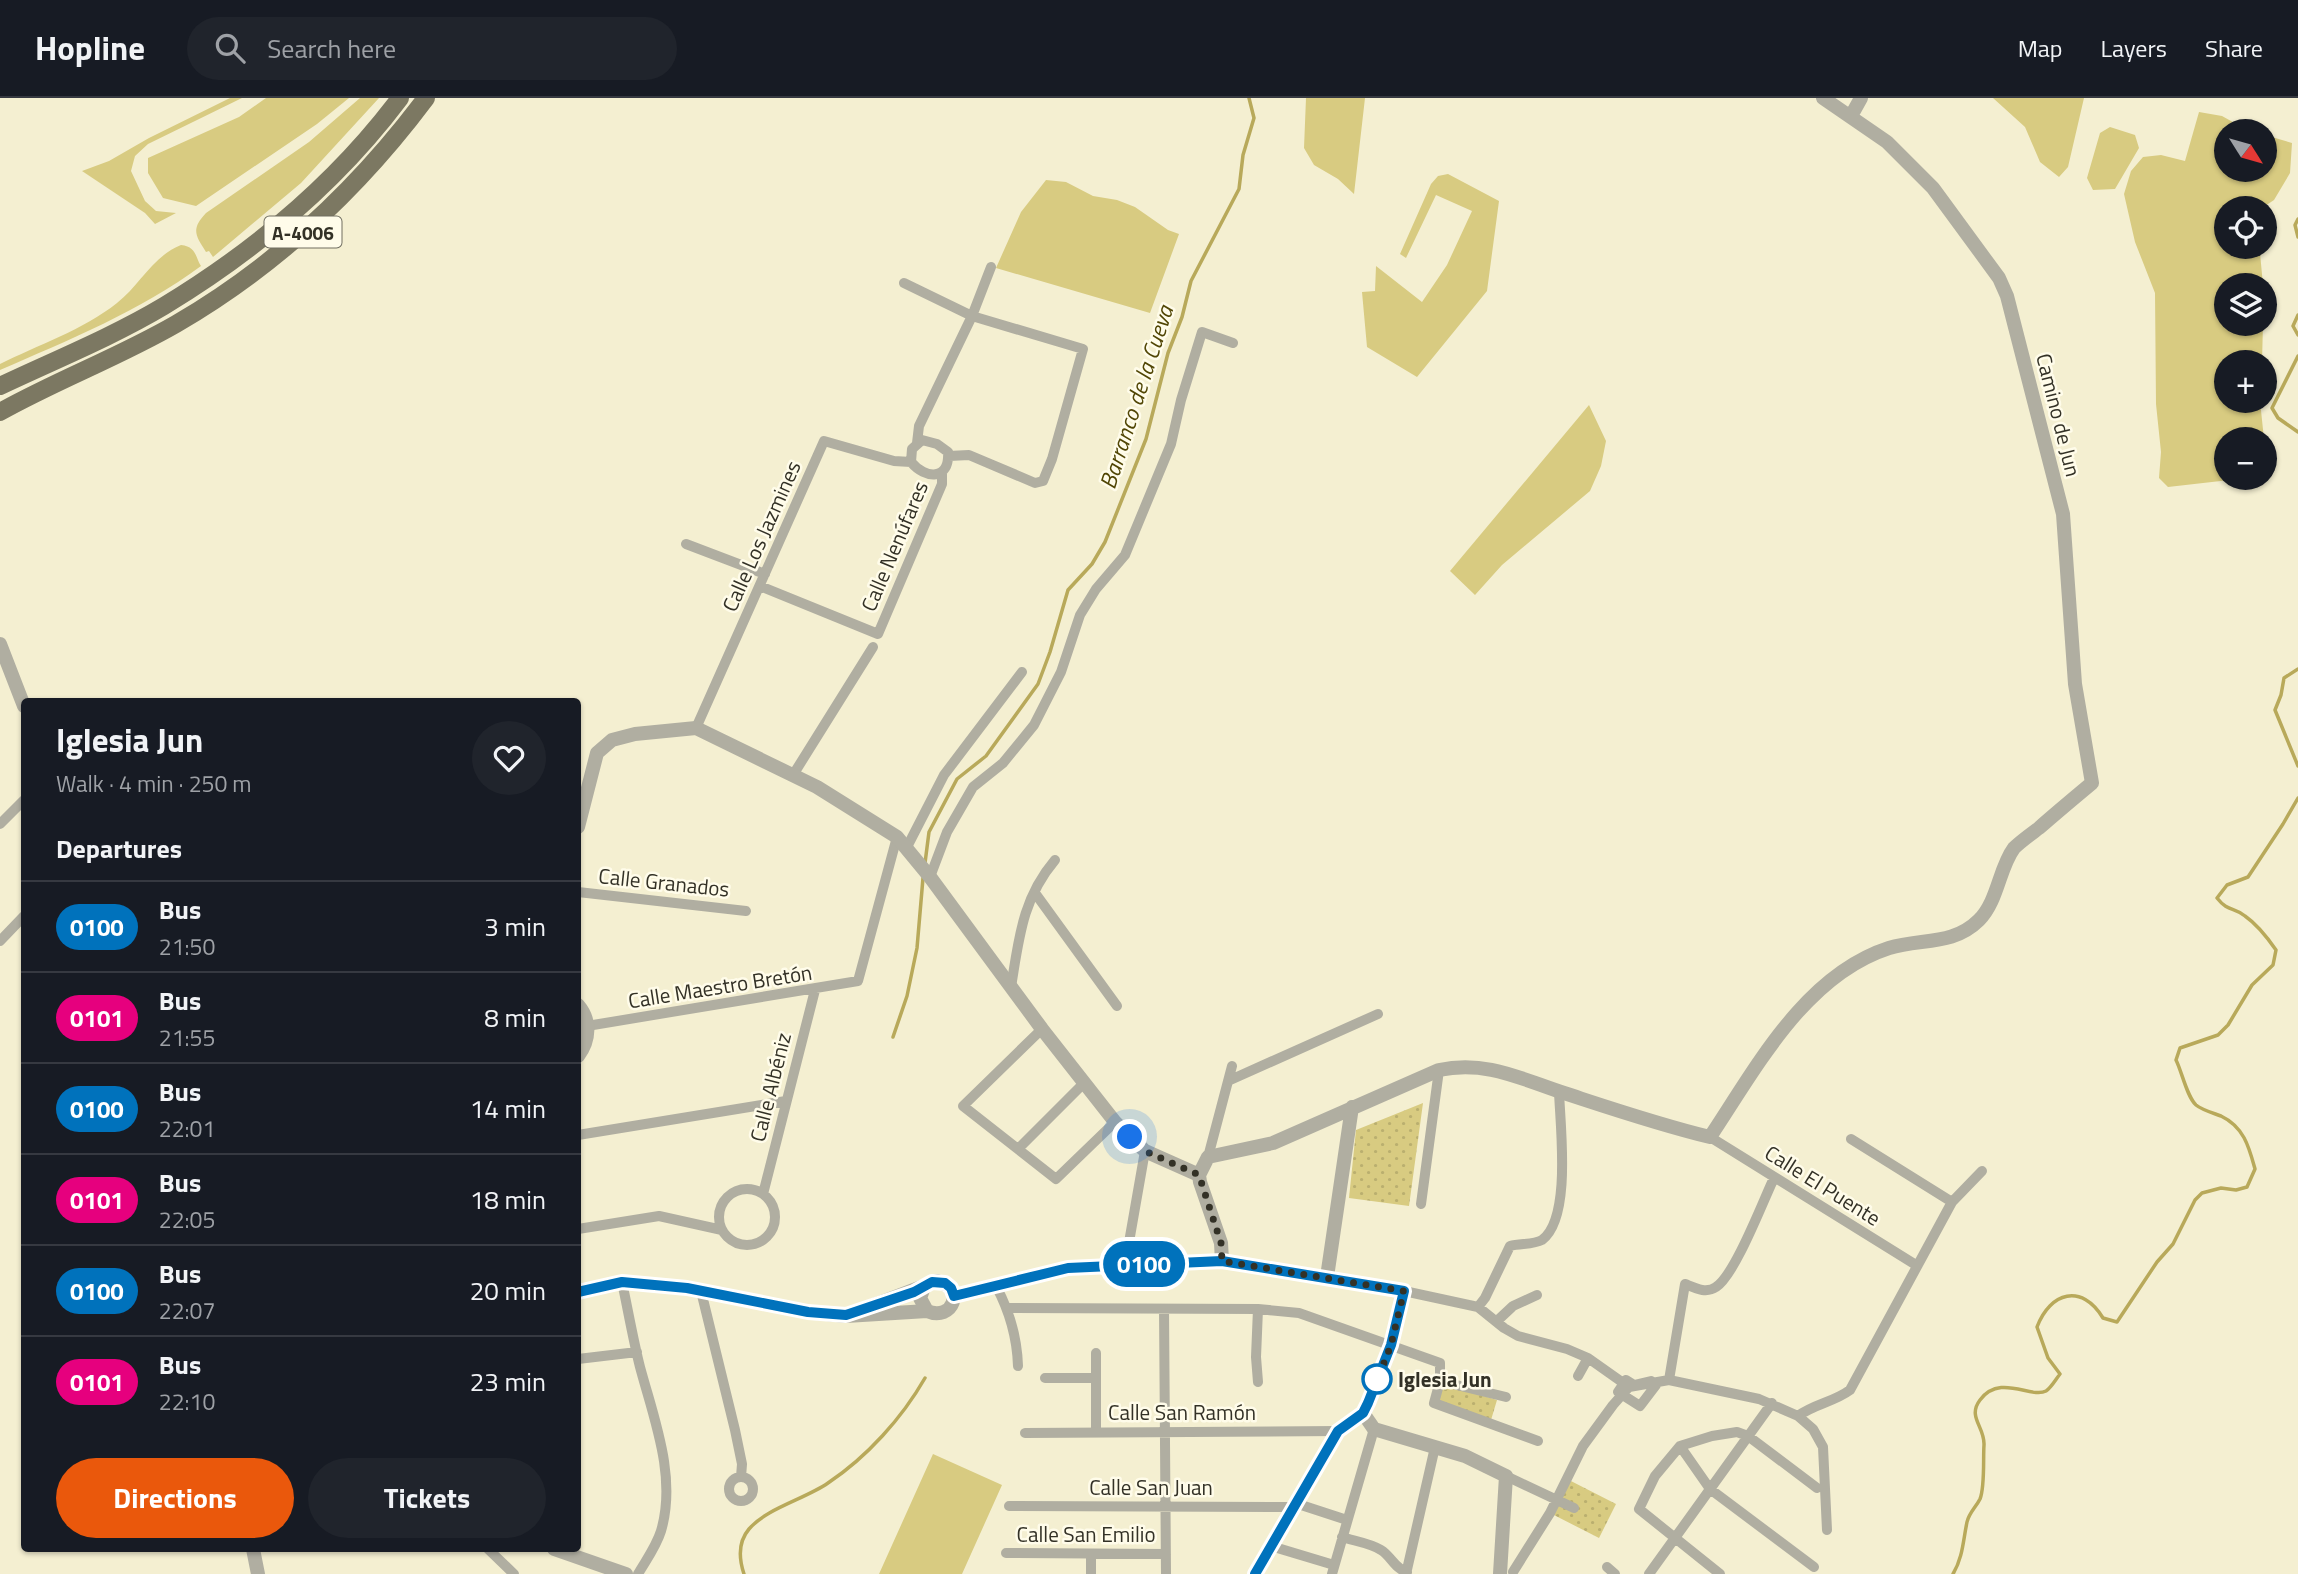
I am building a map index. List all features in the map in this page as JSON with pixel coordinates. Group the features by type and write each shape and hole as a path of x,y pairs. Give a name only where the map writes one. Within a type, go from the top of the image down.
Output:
{"main road":[{"name":"A-4006","path":"0,386 142,317 220,269 279,224 331,176 400,98"},
{"name":"A-4006","path":"0,412 174,325 220,297 287,247 344,194 404,127 426,98"}],"street":[{"name":"Camino de Jun","path":"1710,1137 1763,1057 1807,1001 1841,972 1890,948 1942,940 1962,933 1980,918 1993,897 2014,849 2092,783 2075,684 2063,513 2007,296 1999,278 1933,188 1886,142 1823,98"},
{"path":"1851,116 1861,98"},
{"path":"917,443 919,426 972,316 991,267"},
{"path":"904,283 972,316 1083,349 1052,459 1042,481 1035,484 969,455 948,456"},
{"path":"930,877 947,832 973,787 1003,763 1034,725 1061,673 1080,615 1096,589 1125,555 1171,444 1202,332 1233,343"},
{"path":"922,440 930,441 946,450 948,456 948,463 942,472 936,475 914,466 911,462 911,452 922,440"},
{"name":"Calle Los Jazmines","path":"695,728 824,441 894,461 911,462"},
{"name":"Calle Nenúfares","path":"760,586 878,634 942,485 942,472"},
{"path":"686,544 765,574"},
{"path":"0,644 21,698"},
{"path":"793,775 873,647"},
{"path":"902,843 944,775 1022,672"},
{"path":"581,814 594,759 606,744 635,734 695,728 817,787 902,843 1115,1122 1145,1151 1199,1175"},
{"path":"0,824 21,803"},
{"name":"Calle Maestro Bretón","path":"587,1027 858,981 902,843"},
{"path":"1011,987 1022,918 1041,877 1055,860"},
{"name":"Calle Granados","path":"581,892 746,911"},
{"path":"1035,893 1117,1006"},
{"path":"0,941 21,919"},
{"name":"Calle Albéniz","path":"763,1194 815,990"},
{"path":"581,1010 587,1027 587,1040 581,1051"},
{"path":"1228,1081 1378,1014"},
{"path":"1042,1029 963,1106 1056,1179 1115,1122"},
{"path":"1208,1157 1273,1143 1439,1070 1466,1065 1517,1076 1678,1130 1710,1137"},
{"path":"1222,1261 1221,1243 1199,1175 1208,1157 1232,1066"},
{"path":"1422,1203 1439,1070"},
{"path":"1018,1149 1084,1083"},
{"path":"1478,1307 1510,1246 1538,1242 1545,1237 1559,1209 1562,1188 1559,1091"},
{"path":"581,1135 786,1101"},
{"path":"1327,1277 1352,1107"},
{"name":"Calle El Puente","path":"1710,1137 1916,1265"},
{"path":"1851,1139 1951,1202"},
{"path":"1125,1265 1145,1151"},
{"path":"1798,1416 1809,1408 1850,1390 1951,1202 1982,1171"},
{"path":"1669,1380 1685,1284 1701,1291 1714,1288 1728,1276 1774,1178"},
{"path":"746,1189 763,1194 770,1201 775,1218 768,1235 761,1241 743,1245 727,1238 722,1230 719,1212 728,1196 746,1189"},
{"path":"581,1228 659,1216 722,1230"},
{"path":"954,1296 1068,1268 1222,1261 1327,1277 1478,1307 1518,1336 1567,1349 1588,1358 1625,1388 1640,1406 1656,1385 1654,1384"},
{"path":"622,1282 665,1461 661,1531 638,1574"},
{"path":"581,1291 622,1282 701,1291 808,1312 846,1315 927,1311 935,1314 948,1311 954,1296 945,1283 932,1282 846,1315"},
{"path":"996,1286 1008,1308 1018,1342 1018,1366"},
{"path":"924,1287 920,1298 927,1311"},
{"path":"701,1291 735,1430 742,1464 741,1477"},
{"path":"1255,1574 1338,1431 1363,1413 1391,1345 1404,1291"},
{"path":"1497,1321 1513,1306 1538,1295"},
{"path":"1008,1308 1258,1309 1299,1313 1440,1363 1440,1381 1434,1403 1538,1441"},
{"path":"1164,1309 1166,1574"},
{"path":"1258,1309 1258,1382"},
{"path":"581,1359 637,1352"},
{"path":"1096,1353 1096,1432"},
{"path":"1578,1376 1588,1358"},
{"path":"1045,1378 1096,1378"},
{"path":"1507,1573 1557,1500 1583,1446 1625,1388 1626,1380 1634,1385 1669,1380 1759,1399 1798,1416 1813,1429 1823,1447 1827,1530"},
{"path":"1440,1381 1506,1398"},
{"path":"1649,1574 1772,1403"},
{"path":"1363,1413 1374,1429 1465,1456 1574,1507"},
{"path":"1271,1546 1333,1569 1374,1429"},
{"name":"Calle San Ramón","path":"1026,1433 1338,1431"},
{"path":"1720,1574 1639,1508 1655,1476 1680,1446 1737,1432 1748,1436 1817,1488"},
{"path":"1680,1446 1710,1489 1814,1567"},
{"path":"1342,1537 1385,1552 1400,1570 1407,1573 1435,1447"},
{"path":"1506,1476 1507,1573"},
{"name":"Calle San Juan","path":"1009,1506 1294,1505 1347,1520"},
{"path":"254,1552 258,1574"},
{"path":"491,1552 514,1574"},
{"path":"563,1552 626,1574"},
{"name":"Calle San Emilio","path":"1006,1553 1166,1554"},
{"path":"1091,1553 1091,1574"}],"shaded area":[{"path":"230,98 242,98 148,144 135,156 131,171 145,201 156,211 176,213 155,224 145,213 82,171 109,161"},
{"path":"266,98 349,98 317,124 196,206 163,198 148,173 148,158 239,117"},
{"path":"360,98 379,98 301,183 213,257 209,251 206,252 196,232 198,223 206,213 309,142"},
{"path":"1306,98 1365,98 1354,194 1338,179 1314,165 1304,148"},
{"path":"1993,98 2084,98 2068,167 2059,177 2040,162 2025,127"},
{"path":"2199,112 2227,119 2214,119 2214,182 2277,182 2277,139 2292,143 2290,173 2276,196 2214,196 2214,259 2261,259 2262,273 2214,273 2214,336 2263,336 2262,350 2214,350 2214,413 2261,413 2263,427 2214,427 2214,482 2168,487 2159,478 2161,452 2156,404 2155,293 2135,242 2124,194 2131,171 2143,157 2161,155 2185,161"},
{"path":"2110,127 2135,135 2139,148 2115,189 2093,190 2087,178 2100,133"},
{"path":"1448,174 1499,201 1487,291 1417,377 1367,347 1362,292 1375,291 1376,266 1422,302 1447,265 1472,211 1436,195 1406,258 1400,254 1431,184 1438,176"},
{"path":"1046,180 1066,182 1093,196 1117,200 1135,207 1168,230 1179,234 1150,313 996,268 1021,212"},
{"path":"181,245 193,250 201,266 129,311 0,370 0,364 104,313 125,296 155,263"},
{"path":"1589,405 1606,441 1601,466 1590,491 1502,565 1475,595 1450,571"},
{"path":"1423,1103 1409,1206 1349,1198 1356,1130"},
{"path":"1442,1383 1497,1400 1491,1420 1436,1403"},
{"path":"933,1454 1002,1485 962,1574 879,1574"},
{"path":"1567,1479 1616,1504 1599,1538 1550,1513"}],"waterway":[{"name":"Barranco de la Cueva","path":"925,863 929,832 957,779 986,756 1038,684 1068,590 1092,564 1105,542 1146,439 1168,353 1182,317 1191,281 1239,189 1243,155 1254,118 1249,98"},
{"path":"2298,219 2295,225 2298,237"},
{"path":"2298,315 2293,326 2298,335"},
{"path":"2298,356 2272,408 2278,418 2298,432"},
{"path":"2298,669 2284,678 2275,710 2298,766"},
{"path":"1953,1574 1961,1555 1968,1519 1980,1499 1983,1487 1984,1439 1976,1417 1976,1406 1988,1392 1997,1388 2040,1393 2046,1391 2060,1374 2048,1358 2037,1327 2043,1315 2058,1300 2076,1296 2095,1307 2103,1318 2117,1322 2157,1262 2173,1244 2195,1200 2202,1193 2221,1188 2236,1190 2247,1187 2255,1169 2244,1138 2229,1121 2196,1105 2187,1090 2176,1060 2180,1048 2218,1035 2228,1025 2252,985 2273,965 2276,950 2262,932 2245,916 2224,905 2217,898 2227,885 2248,877 2298,798"},
{"name":"Barranco de la Cueva","path":"893,1037 907,996 917,948 923,878"},
{"name":"Barranco de la Cueva","path":"744,1574 740,1551 749,1529 776,1509 819,1489 870,1449 906,1408 925,1378"}],"bus line":[{"name":"0100","path":"581,1291 622,1282 687,1288 808,1312 846,1315 914,1292 937,1281 951,1288 954,1296 1068,1268 1222,1261 1404,1291 1391,1345 1363,1413 1338,1431 1255,1574"}],"place":[{"name":"Iglesia Jun","path":"1377,1379"}],"route":[{"path":"1130,1137 1145,1151 1199,1175 1221,1243 1222,1261 1404,1291 1391,1345 1376,1383 1377,1379"}]}
